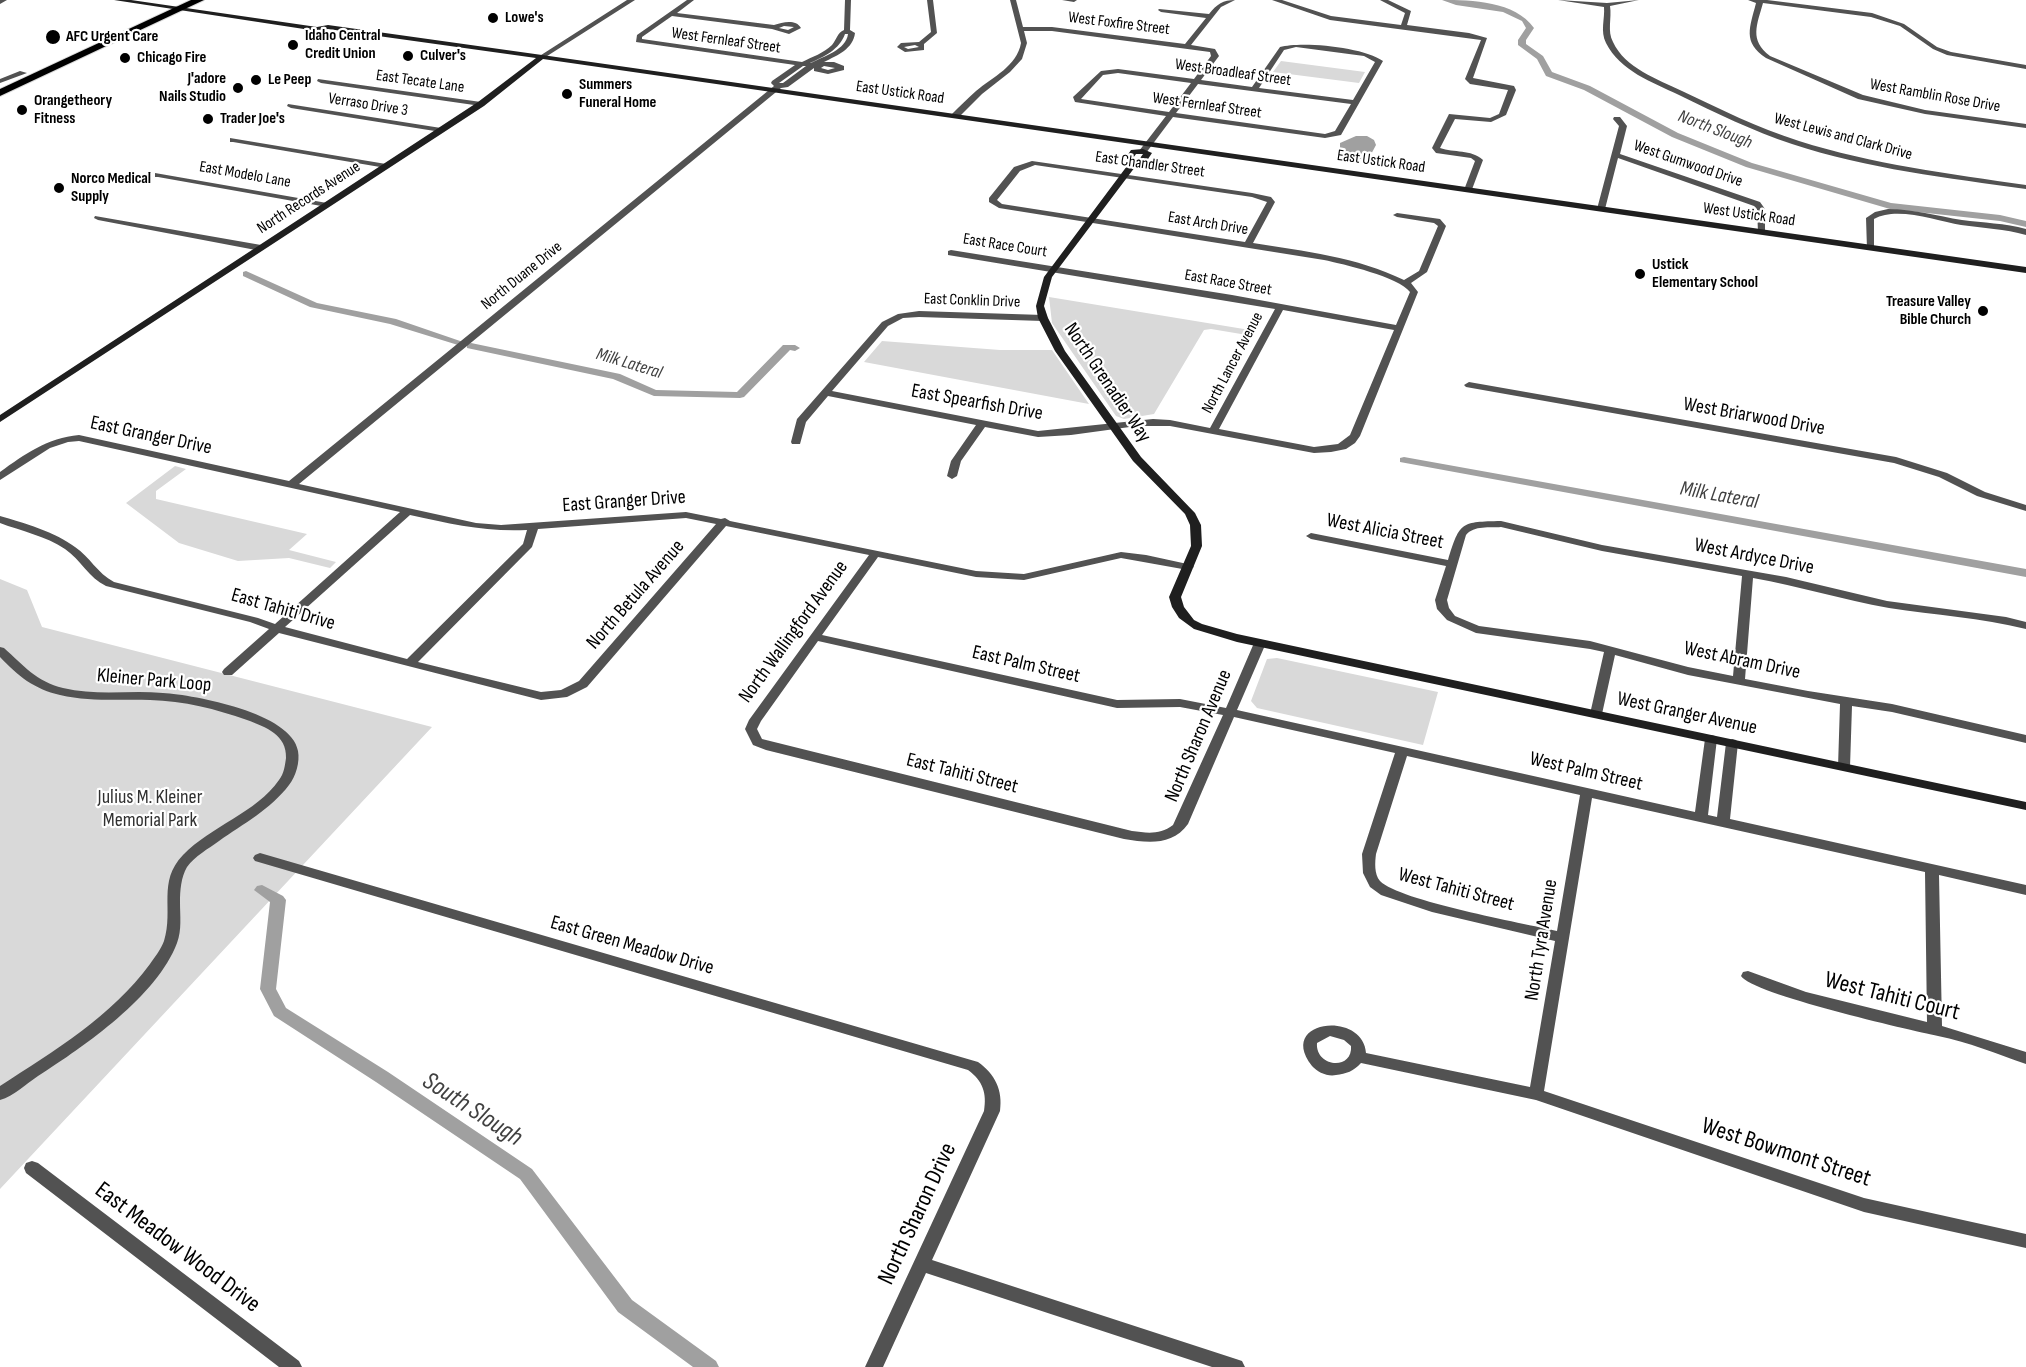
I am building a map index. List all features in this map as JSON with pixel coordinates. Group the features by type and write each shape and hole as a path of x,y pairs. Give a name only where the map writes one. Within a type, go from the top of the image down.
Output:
{"highway":[{"path":"0,82 165,4 186,3"},
{"path":"0,93 186,3"}],"main road":[{"path":"117,0 165,4"},
{"name":"East Ustick Road","path":"186,3 325,23 328,27"},
{"name":"East Ustick Road","path":"186,3 317,29 328,27 776,88 955,117 1468,190"},
{"name":"North Records Avenue","path":"0,419 481,104 542,57"},
{"name":"North Grenadier Way","path":"1143,152 1134,152 1127,162 1132,165 1053,269 1042,294 1040,306 1043,318 1060,351 1137,459 1190,513 1194,520 1199,541 1175,597 1176,607 1186,620"},
{"name":"West Ustick Road","path":"1468,190 2026,270"},
{"name":"West Granger Avenue","path":"1186,620 1212,633 2026,806"}],"street":[{"path":"0,2 4,0"},
{"name":"North Records Avenue","path":"542,57 632,0"},
{"path":"685,0 691,0"},
{"path":"671,14 691,0"},
{"path":"847,31 848,0"},
{"path":"920,44 934,33 930,0"},
{"path":"955,117 1022,54 1024,47 1013,0"},
{"path":"1065,0 1074,0"},
{"path":"1187,46 1219,6 1232,0"},
{"path":"1275,0 1330,18 1483,38 1486,42 1468,79 1473,82 1511,88 1502,116 1491,120 1452,116 1436,148 1439,151 1473,156 1479,160 1468,190"},
{"path":"1383,0 1409,12 1403,27"},
{"path":"1561,0 1607,5 1636,0"},
{"path":"1755,1 1872,15 1902,25 1935,48 1949,54 2026,67"},
{"name":"West Ramblin Rose Drive","path":"1755,1 1752,41 1756,49 1768,57 1861,97 1926,112 2026,126"},
{"name":"West Lewis and Clark Drive","path":"1607,5 1610,15 1605,33 1617,55 1641,73 1718,112 1798,143 1849,156 1908,169 2026,187"},
{"path":"1161,10 1210,16"},
{"path":"671,14 775,27"},
{"name":"West Fernleaf Street","path":"671,14 639,36 638,41 814,66"},
{"name":"West Foxfire Street","path":"1020,28 1052,29 1213,50"},
{"path":"847,31 853,35 848,45 785,85 776,88 775,83 800,65 830,49 840,40 842,33 847,31"},
{"path":"1254,89 1282,48 1286,46 1296,45 1366,54 1379,61 1356,103"},
{"name":"North Grenadier Way","path":"1143,152 1215,56 1213,50"},
{"name":"West Broadleaf Street","path":"1078,100 1078,95 1106,71 1356,103"},
{"name":"East Tecate Lane","path":"321,81 481,104"},
{"name":"North Duane Drive","path":"290,486 776,88"},
{"name":"West Fernleaf Street","path":"1078,100 1325,136 1338,132 1356,103"},
{"name":"Verraso Drive 3","path":"291,106 441,130"},
{"path":"1601,209 1623,126 1617,119"},
{"path":"232,140 386,166"},
{"name":"West Gumwood Drive","path":"1616,155 1748,199 1761,209 1762,232"},
{"name":"East Chandler Street","path":"995,203 992,200 995,193 1017,169 1028,164 1043,164 1268,199 1272,202 1271,206 1248,245"},
{"name":"East Modelo Lane","path":"158,175 327,204"},
{"name":"East Arch Drive","path":"995,203 1012,208 1349,262 1409,286"},
{"path":"1870,248 1870,218 1874,214 1885,212 1994,224 2026,232"},
{"path":"1397,215 1442,224 1423,272 1409,286 1409,305 1398,328"},
{"path":"98,218 261,248"},
{"name":"East Race Court","path":"951,253 1053,269"},
{"name":"East Race Street","path":"1053,269 1398,328"},
{"name":"North Lancer Avenue","path":"1214,432 1280,308"},
{"name":"East Conklin Drive","path":"825,393 885,324 901,316 919,314 1043,318"},
{"name":"East Spearfish Drive","path":"825,393 1038,434 1059,434 1114,425 1162,422 1314,450 1336,448 1351,442 1355,436 1398,328"},
{"name":"West Briarwood Drive","path":"1469,385 1896,460 1943,475 1981,494 2026,508"},
{"path":"796,442 801,421 825,393"},
{"path":"952,476 956,461 982,423"},
{"name":"East Granger Drive","path":"0,477 45,446 62,440 79,438 476,526 501,528 686,515 725,521 976,574 1001,577 1024,577 1121,555 1188,567"},
{"path":"228,672 407,512"},
{"name":"East Tahiti Drive","path":"0,519 68,546 79,555 97,577 110,584 541,696 553,696 572,691"},
{"name":"North Betula Avenue","path":"572,691 582,684 725,521"},
{"name":"West Ardyce Drive","path":"1452,564 1461,534 1466,528 1476,525 1501,524 1622,552 1748,573 1911,609 2006,620 2026,626"},
{"path":"410,663 528,545 534,526"},
{"name":"West Alicia Street","path":"1311,536 1452,564"},
{"name":"North Wallingford Avenue","path":"753,737 751,729 755,720 876,553"},
{"name":"West Abram Drive","path":"1452,564 1441,600 1443,609 1451,618 1476,629 1610,650 1688,671 1892,708 2026,740"},
{"path":"1739,681 1748,573"},
{"name":"East Palm Street","path":"815,637 1117,704 1180,703 1231,712"},
{"name":"North Sharon Avenue","path":"1166,837 1180,827 1184,821 1260,643"},
{"path":"1596,714 1610,650"},
{"name":"Kleiner Park Loop","path":"0,651 22,673 43,686 69,693 179,698 201,701 233,710 283,733 291,743 292,763 286,780 270,795 186,858 174,877 171,898 174,917 172,939 166,953 143,982 93,1030 0,1094"},
{"path":"1844,767 1846,701"},
{"name":"West Palm Street","path":"1231,712 2026,890"},
{"name":"East Tahiti Street","path":"753,737 766,746 1124,834 1151,839 1166,837"},
{"path":"1701,817 1711,739"},
{"path":"1723,822 1732,743"},
{"name":"West Tahiti Street","path":"1402,751 1369,854 1368,871 1376,886 1410,901 1562,937"},
{"name":"North Tyra Avenue","path":"1536,1094 1587,792"},
{"name":"East Green Meadow Drive","path":"260,858 973,1066 988,1079"},
{"path":"1932,869 1935,1030"},
{"name":"West Tahiti Court","path":"1748,976 1792,995 1935,1030 2026,1058"},
{"name":"West Bowmont Street","path":"1359,1057 1536,1094 1864,1205 2026,1241"},
{"name":"North Sharon Drive","path":"874,1367 992,1111 994,1098 988,1079"},
{"name":"East Meadow Wood Drive","path":"32,1168 293,1367"},
{"path":"921,1264 1236,1367"}],"green space":[{"path":"1281,61 1365,72 1359,83 1273,72"},
{"path":"1049,297 1256,331 1253,336 1211,329 1204,330 1154,414 1124,419 1116,416 1052,323"},
{"path":"882,341 1000,350 1052,350 1089,404 864,362"},
{"path":"175,466 186,469 156,491 156,499 307,534 289,550 336,562 330,568 289,558 238,561 179,543 126,503"},
{"name":"Julius M. Kleiner Memorial Park","path":"0,579 27,590 42,627 432,727 0,1189"},
{"path":"1277,658 1438,692 1423,745 1257,708 1251,701 1267,659"}],"shaded area":[{"path":"1356,136 1367,136 1374,140 1376,145 1369,158 1352,160 1340,151 1340,143"}],"waterway":[{"name":"North Slough","path":"1446,0 1492,7 1515,14 1530,28 1522,40 1522,45 1540,58 1549,74 1587,88 1675,135 1749,165 1890,206 2000,218 2026,224"},
{"name":"Milk Lateral","path":"246,274 314,305 392,321 458,342"},
{"name":"Milk Lateral","path":"471,346 616,376 654,393 740,395 787,347 795,348"},
{"name":"Milk Lateral","path":"1404,460 2026,573"},
{"name":"South Slough","path":"262,890 278,900 268,989 280,1012 382,1077 526,1174 625,1306 709,1367"}],"place":[{"name":"Lowe's","path":"493,18"},
{"name":"AFC Urgent Care","path":"53,37"},
{"name":"Idaho Central Credit Union","path":"293,45"},
{"name":"Culver's","path":"408,56"},
{"name":"Chicago Fire","path":"125,58"},
{"name":"Le Peep","path":"256,80"},
{"name":"J'adore Nails Studio","path":"238,88"},
{"name":"Summers Funeral Home","path":"567,94"},
{"name":"Orangetheory Fitness","path":"22,110"},
{"name":"Trader Joe's","path":"208,119"},
{"name":"Norco Medical Supply","path":"59,188"},
{"name":"Ustick Elementary School","path":"1640,274"},
{"name":"Treasure Valley Bible Church","path":"1983,311"}]}
